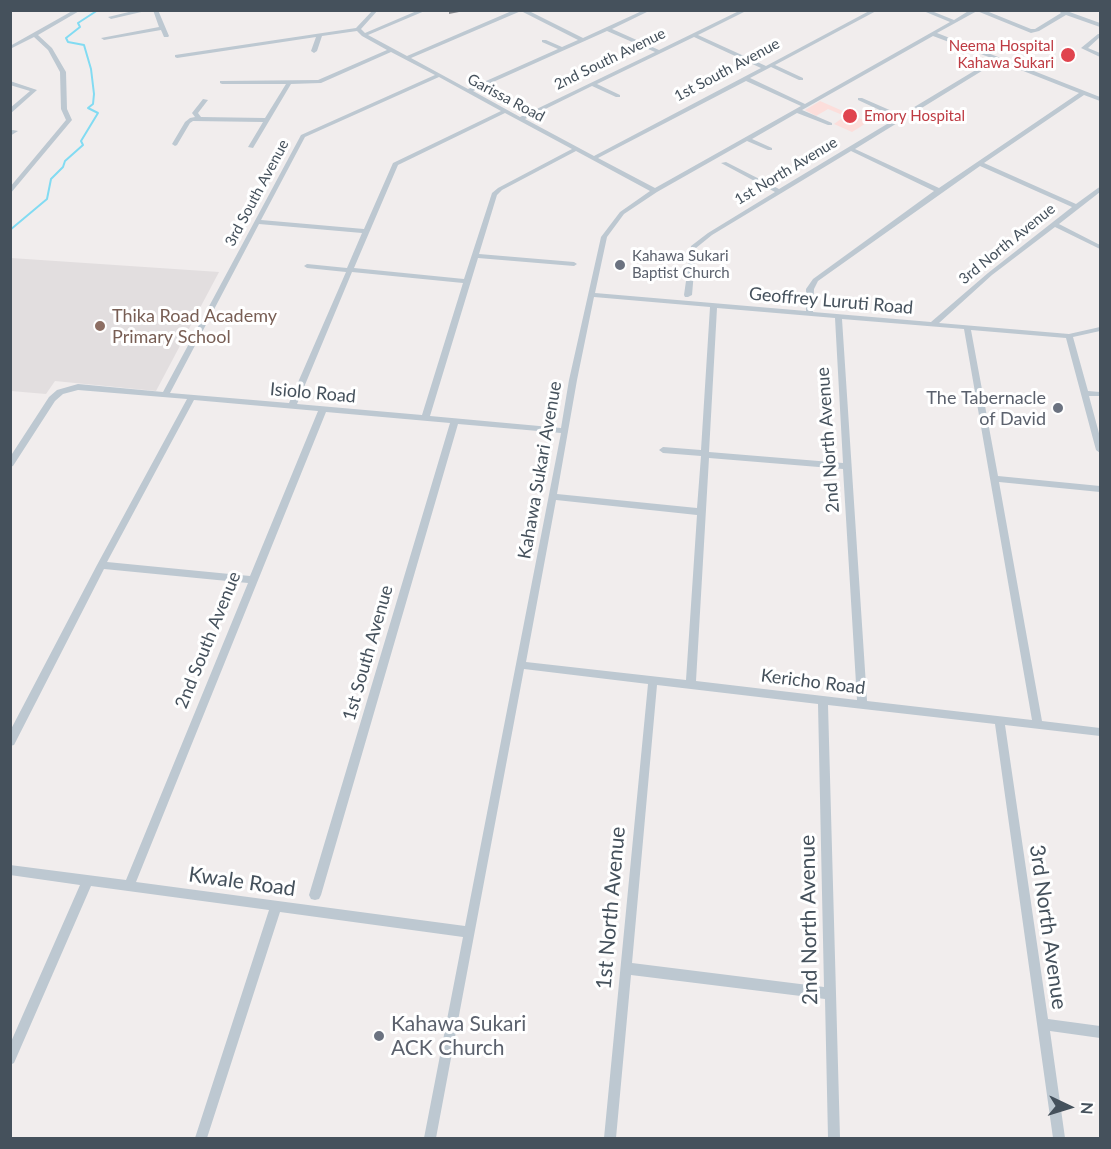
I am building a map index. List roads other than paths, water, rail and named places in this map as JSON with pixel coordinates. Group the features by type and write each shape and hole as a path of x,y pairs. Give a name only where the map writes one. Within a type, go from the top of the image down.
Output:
{"street":[{"path":"10,48 61,17 79,10"},
{"path":"111,16 148,10"},
{"path":"155,10 166,36"},
{"path":"177,56 358,29 376,10"},
{"path":"364,35 425,10"},
{"path":"407,58 521,10 583,40"},
{"path":"468,91 648,10"},
{"name":"2nd South Avenue","path":"520,119 746,10"},
{"name":"1st South Avenue","path":"594,158 876,10"},
{"path":"923,10 954,22"},
{"path":"977,10 1031,31 1037,30 1061,12 1101,25"},
{"name":"Kahawa Sukari Avenue","path":"430,1138 553,497 573,381 604,237 622,213 655,191 977,10"},
{"path":"104,38 161,28"},
{"name":"Garissa Road","path":"358,29 364,35 391,50 655,191"},
{"path":"608,29 659,52"},
{"path":"10,192 69,120 64,109 63,72 50,49 34,34"},
{"path":"314,51 321,34"},
{"path":"934,34 1101,99"},
{"path":"694,35 801,79"},
{"path":"1101,35 1084,48 1101,55"},
{"path":"544,41 563,49"},
{"path":"222,82 323,81 391,50"},
{"name":"1st North Avenue","path":"688,298 693,247 998,59"},
{"name":"3rd South Avenue","path":"165,395 303,136 440,75"},
{"path":"747,79 806,106"},
{"path":"10,80 34,90 10,112"},
{"path":"251,147 289,83"},
{"path":"592,84 618,96"},
{"path":"809,314 810,290 815,280 939,191 1083,93"},
{"path":"860,99 902,118"},
{"path":"198,118 195,113 205,100"},
{"path":"292,406 395,164 505,111"},
{"path":"798,111 830,124"},
{"path":"175,144 188,122 198,118 267,120"},
{"path":"747,139 770,149"},
{"path":"425,418 466,281 496,192 576,148"},
{"path":"851,149 939,191"},
{"path":"724,163 780,192"},
{"path":"980,164 1077,207"},
{"name":"3rd North Avenue","path":"933,324 990,274 1101,189"},
{"path":"257,222 367,231"},
{"path":"1055,225 1101,247"},
{"path":"474,256 574,264"},
{"path":"308,266 466,281"},
{"name":"Geoffrey Luruti Road","path":"591,295 688,298 714,306 1069,336 1101,329"},
{"path":"691,685 714,306"},
{"name":"2nd North Avenue","path":"838,316 862,705"},
{"path":"967,327 1038,725"},
{"path":"1069,336 1101,450"},
{"name":"Isiolo Road","path":"10,464 52,399 60,392 78,387 565,431"},
{"path":"1084,393 1101,394"},
{"path":"10,742 192,397"},
{"name":"2nd South Avenue","path":"129,886 322,409"},
{"name":"1st South Avenue","path":"313,902 455,421"},
{"path":"663,450 848,466"},
{"path":"995,479 1101,489"},
{"path":"553,497 702,512"},
{"path":"101,566 251,580"},
{"name":"Kericho Road","path":"521,665 1101,732"},
{"name":"1st North Avenue","path":"610,1138 653,680"},
{"name":"2nd North Avenue","path":"823,700 834,1138"},
{"name":"3rd North Avenue","path":"999,720 1059,1138"},
{"name":"Kwale Road","path":"10,870 276,906 313,902 469,932"},
{"path":"10,1059 88,880"},
{"path":"201,1138 276,906"},
{"path":"625,968 830,994"},
{"path":"1042,1024 1101,1032"}],"waterway":[{"path":"10,230 47,199 51,179 63,167 65,161 83,145 81,141 98,113 88,108 93,104 94,94 91,69 84,45 68,42 66,38 80,27 78,23 98,10"}],"place":[{"name":"Neema Hospital Kahawa Sukari","path":"1068,55"},
{"name":"Emory Hospital","path":"850,116"},
{"name":"Kahawa Sukari Baptist Church","path":"620,265"},
{"name":"Thika Road Academy Primary School","path":"100,326"},
{"name":"The Tabernacle of David","path":"1058,408"},
{"name":"Kahawa Sukari ACK Church","path":"379,1036"}]}
